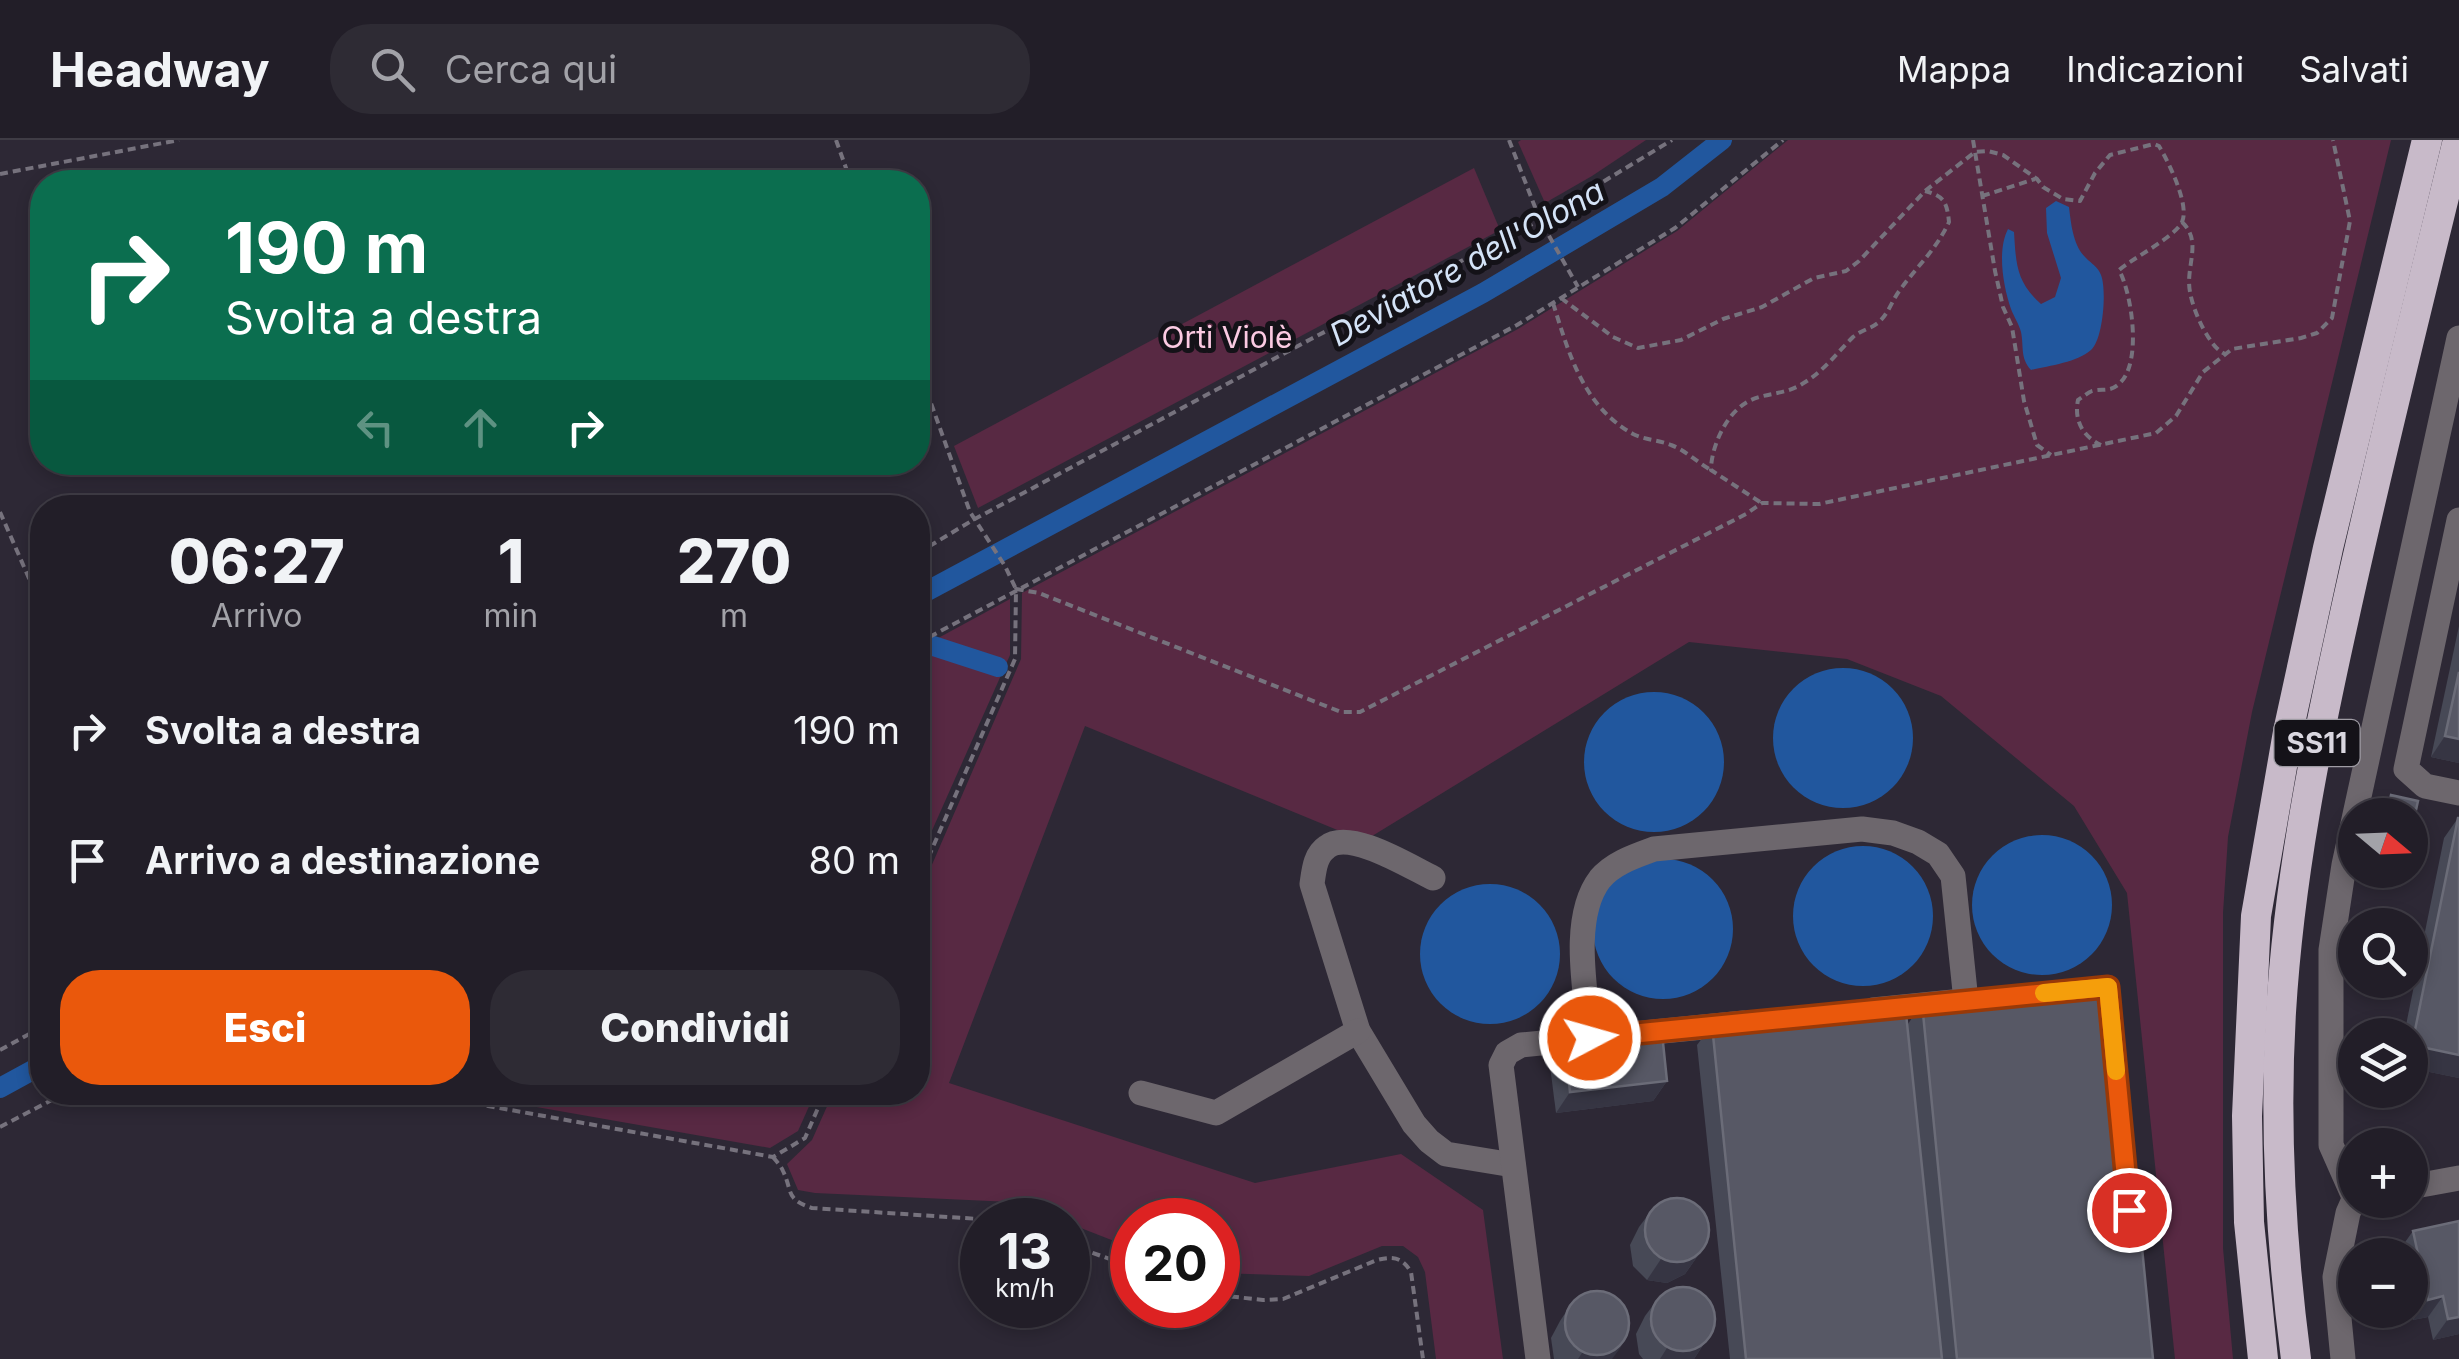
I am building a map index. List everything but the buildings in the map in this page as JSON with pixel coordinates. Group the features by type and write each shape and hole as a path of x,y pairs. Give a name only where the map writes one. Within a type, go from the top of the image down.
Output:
{"highway":[{"name":"SS11","path":"2263,1359 2250,1222 2248,1134 2256,916 2288,732 2328,548 2427,140"},
{"name":"SS11","path":"2296,1359 2283,1240 2278,1088 2286,952 2297,854 2358,551 2458,140"}],"street":[{"path":"2338,1162 2331,1146 2331,950 2344,865 2459,338"},
{"path":"2459,520 2406,768 2424,786 2459,793"},
{"path":"1590,1038 1581,940 1586,909 1600,879 1625,860 1654,849 1862,830 1893,833 1938,854 1953,876 1975,1000 1848,1013"},
{"path":"1433,878 1370,847 1340,841 1326,847 1316,861 1312,884 1358,1030 1414,1124 1446,1154 1513,1165"},
{"path":"1538,1359 1500,1065 1507,1053 1521,1045 1768,1021"},
{"path":"1142,1093 1216,1113 1358,1030"},
{"path":"2428,1184 2459,1178"},
{"path":"2342,1359 2336,1277 2347,1218"}],"path":[{"path":"0,174 179,140"},
{"path":"836,140 847,170"},
{"path":"1509,140 1540,220 1578,288"},
{"path":"930,546 1540,220 1672,140"},
{"path":"930,636 1500,334 1675,228 1783,140"},
{"path":"1973,140 2002,307 2012,327 2030,422 2037,445 2051,456"},
{"path":"1552,303 1585,390 1607,414 1632,434 1672,445 1762,503 1819,504 2051,456 2156,433 2176,416 2203,372 2232,349 2301,338 2317,332 2332,318 2350,221 2332,140"},
{"path":"2116,141 2118,152"},
{"path":"1561,298 1614,337 1638,348 1682,340 1723,319 1762,307 1814,278 1846,271 1925,191 1975,152 2003,155 2063,199 2080,200 2110,154 2154,144 2159,146 2177,184 2184,212 2182,222 2172,233 2118,270 2126,282 2133,357 2124,380 2110,391 2092,391 2078,400 2076,412 2084,431 2101,445"},
{"path":"1982,196 2036,179"},
{"path":"1711,470 1720,436 1736,410 1758,396 1797,388 1813,378 1859,332 1876,324 1887,312 1949,222 1944,199 1925,191"},
{"path":"2182,222 2194,239 2190,291 2199,322 2225,354"},
{"path":"930,400 973,520 1016,589 1015,659 930,854"},
{"path":"1016,589 1040,594 1341,712 1360,712 1762,503"},
{"path":"0,512 30,581"},
{"path":"0,1050 30,1034"},
{"path":"0,1126 41,1105"},
{"path":"483,1105 773,1157 805,1138 819,1105"},
{"path":"773,1157 783,1171 790,1196 799,1204 960,1218"},
{"path":"1240,1298 1282,1298 1392,1256 1405,1262 1411,1272 1423,1359"}],"green space":[{"path":"1646,140 1545,203 1518,142"},
{"path":"1788,140 2391,140 2252,712 2228,837 2223,913 2223,1248 2233,1359 2175,1359 2127,893 2074,806 1941,696 1847,659 1689,642 1364,841 1085,726 949,1083 1255,1183 1401,1154 1483,1210 1503,1359 1436,1359 1425,1272 1418,1257 1403,1246 1382,1246 1309,1276 1240,1274 1240,1198 1110,1198 1110,1239 1090,1232 1090,1198 960,1200 798,1190 787,1164 812,1140 828,1105 930,1105 930,869 1021,659 1022,593 1518,329 1677,231"},
{"name":"Orti Violè","path":"1474,168 1500,230 978,508 954,446"},
{"path":"1010,599 1010,655 930,835 930,642"},
{"path":"525,1105 810,1105 798,1131 770,1148"}],"water":[{"path":"2056,201 2069,207 2078,247 2101,275 2103,314 2091,350 2071,361 2031,370 2006,290 2003,247 2008,229 2014,232 2017,263 2027,288 2041,304 2055,297 2061,278 2047,233 2046,208"},
{"path":"1843,668 1870,673 1893,688 1908,711 1913,738 1908,765 1893,788 1870,803 1843,808 1816,803 1793,788 1778,765 1773,738 1778,711 1793,688 1816,673"},
{"path":"1654,692 1681,697 1704,712 1719,735 1724,762 1719,789 1704,812 1681,827 1654,832 1627,827 1604,812 1589,789 1584,762 1589,735 1604,712 1627,697"},
{"path":"2042,835 2069,840 2092,855 2107,878 2112,905 2107,932 2092,955 2069,970 2042,975 2015,970 1992,955 1977,932 1972,905 1977,878 1992,855 2015,840"},
{"path":"1863,846 1890,851 1913,866 1928,889 1933,916 1928,943 1913,966 1890,981 1863,986 1836,981 1813,966 1798,943 1793,916 1798,889 1813,866 1836,851"},
{"path":"1663,859 1690,864 1713,879 1728,902 1733,929 1728,956 1713,979 1690,994 1663,999 1636,994 1613,979 1598,956 1593,929 1598,902 1613,879 1636,864"},
{"path":"1490,884 1517,889 1540,904 1555,927 1560,954 1555,981 1540,1004 1517,1019 1490,1024 1463,1019 1440,1004 1425,981 1420,954 1425,927 1440,904 1463,889"}],"waterway":[{"name":"Deviatore dell'Olona","path":"930,590 1483,293 1662,187 1722,140"},
{"path":"930,645 998,667"},
{"name":"Deviatore dell'Olona","path":"0,1088 30,1072"}],"slow traffic":[{"path":"2044,993 2108,987 2116,1071"}],"route":[{"path":"1590,1038 2108,987 2129,1210"}]}
